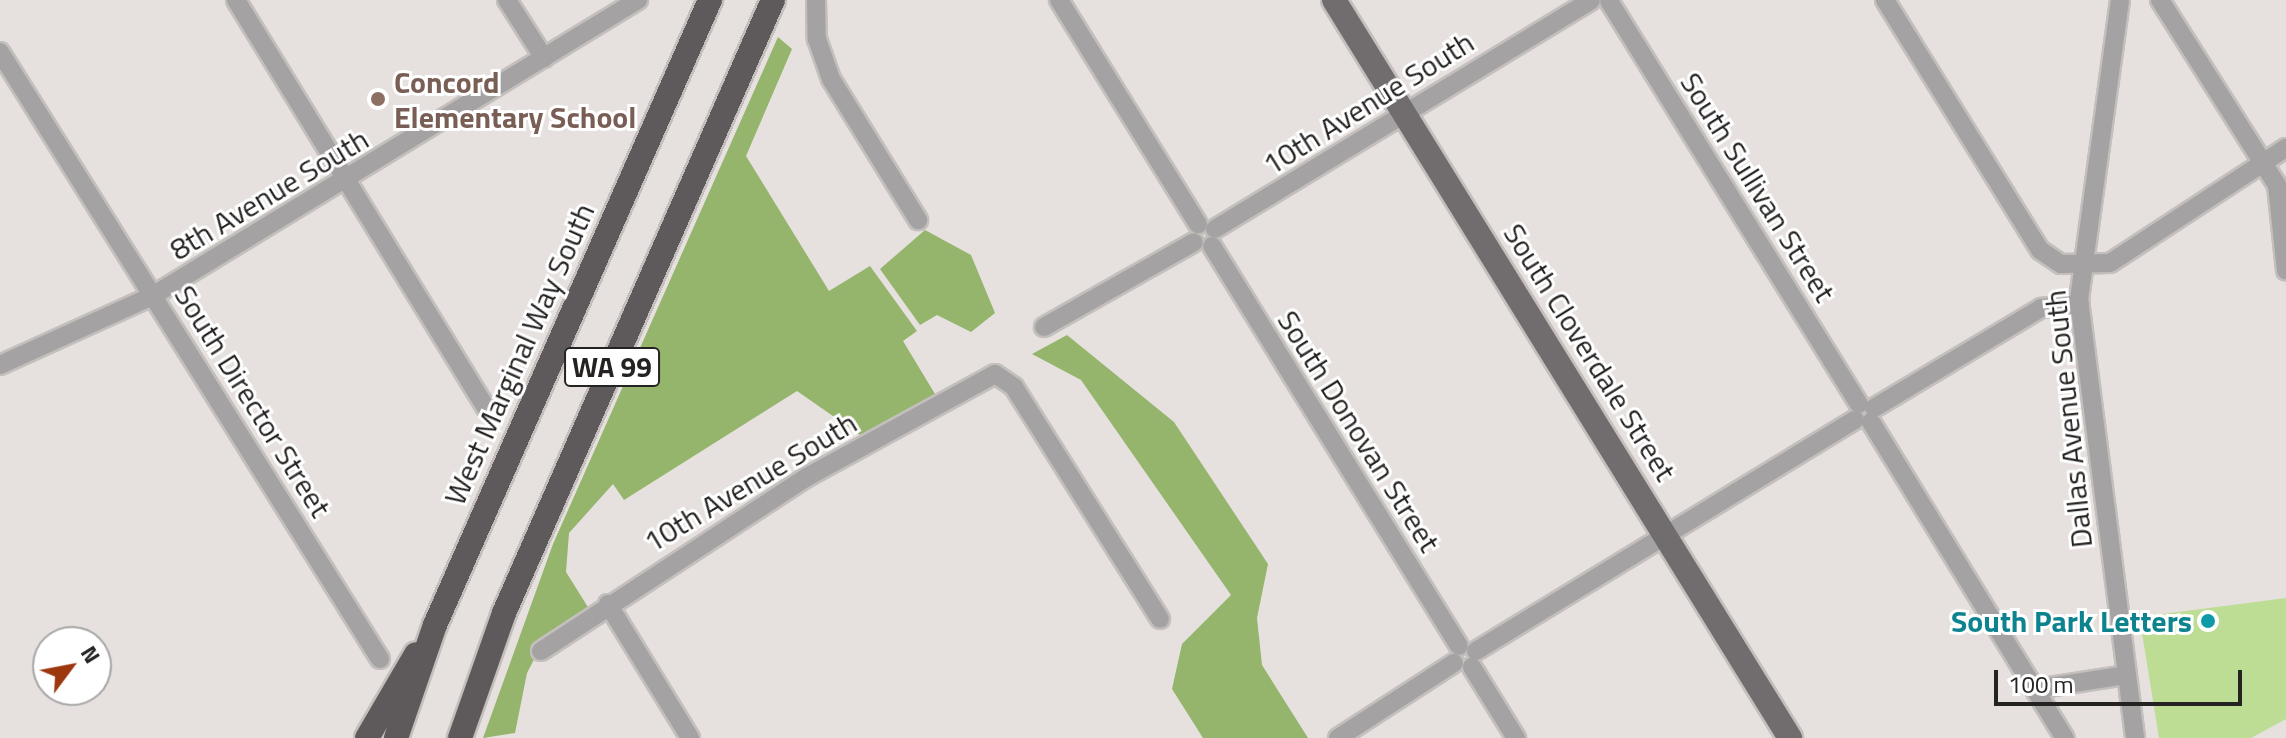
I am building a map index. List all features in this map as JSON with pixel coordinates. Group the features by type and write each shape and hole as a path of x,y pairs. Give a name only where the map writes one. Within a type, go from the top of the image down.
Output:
{"highway":[{"name":"West Marginal Way South","path":"396,738 435,625 710,0"},
{"name":"WA 99","path":"460,738 504,613 773,0"},
{"path":"367,738 435,625"}],"main road":[{"name":"South Cloverdale Street","path":"1334,0 1790,738"}],"street":[{"path":"236,0 486,408"},
{"path":"507,0 544,58"},
{"name":"8th Avenue South","path":"0,365 154,295 638,0"},
{"path":"816,0 815,20 831,79 918,220"},
{"name":"South Donovan Street","path":"1059,0 1516,738"},
{"path":"1593,0 1610,0"},
{"name":"10th Avenue South","path":"1044,327 1205,235 1593,0"},
{"name":"South Sullivan Street","path":"1610,0 2065,738"},
{"path":"1885,0 2040,250 2061,264 2081,266 2110,263 2286,148"},
{"name":"Dallas Avenue South","path":"2120,0 2081,266 2080,304 2135,738"},
{"path":"2160,0 2281,189 2286,271"},
{"name":"South Director Street","path":"0,52 380,659"},
{"path":"1338,738 1465,657 2041,308 2080,304"},
{"name":"10th Avenue South","path":"541,651 608,604 807,477 995,374 1014,387 1160,619"},
{"path":"608,604 690,738"},
{"path":"2036,689 2126,675"}],"green space":[{"path":"778,37 792,49 746,156 829,291 870,266 917,331 903,341 935,394 863,437 797,391 624,500 613,484 569,533 566,572 591,612 540,648 527,673 515,733 483,738 553,544"},
{"path":"925,230 971,255 995,313 971,332 937,315 920,325 880,269"},
{"path":"1067,335 1174,422 1268,564 1257,618 1262,665 1308,738 1203,738 1172,689 1182,644 1231,595 1081,380 1032,354"},
{"path":"2286,598 2286,719 2251,738 2159,738 2142,633 2147,616"}],"place":[{"name":"Concord Elementary School","path":"378,99"},
{"name":"South Park Letters","path":"2208,621"}]}
